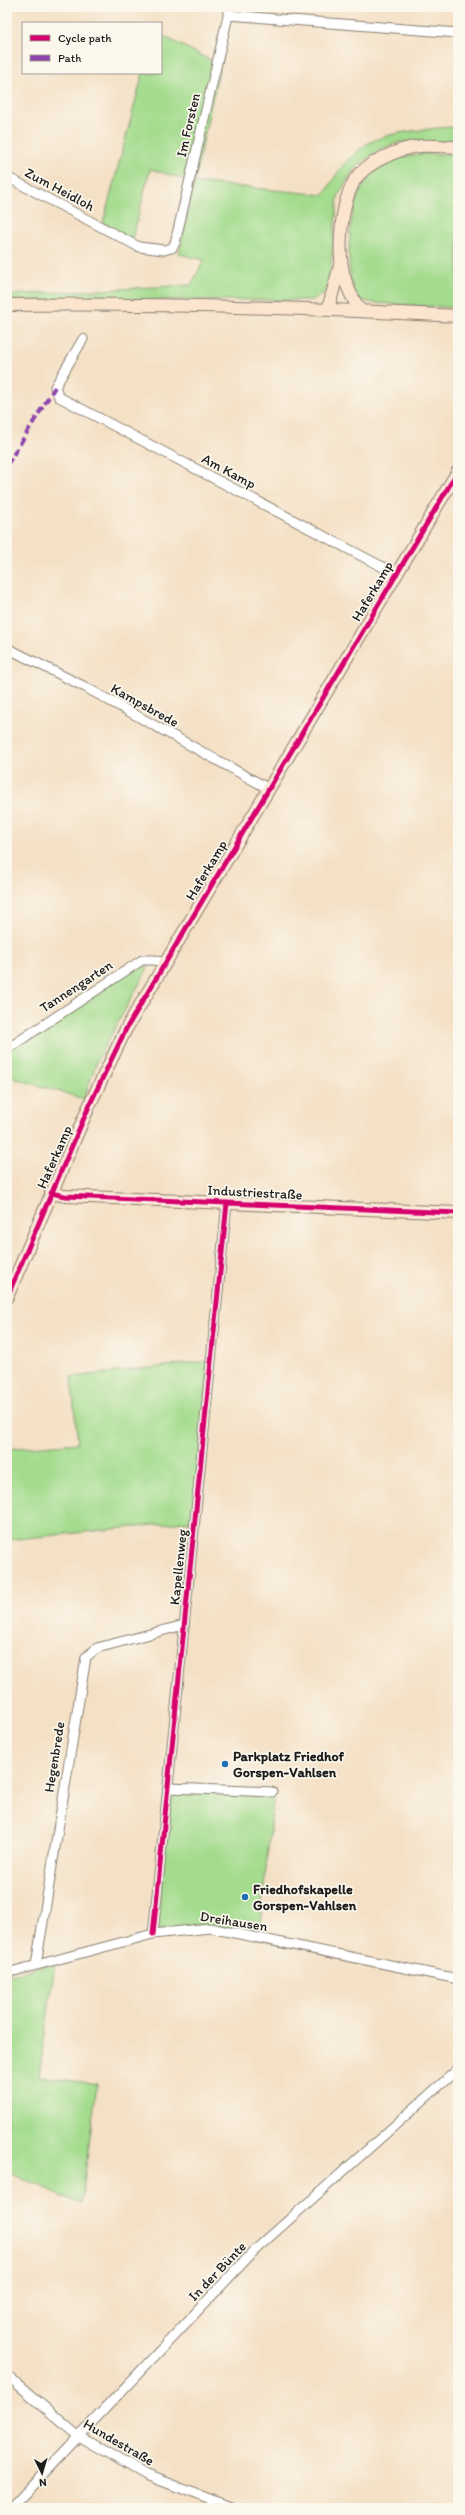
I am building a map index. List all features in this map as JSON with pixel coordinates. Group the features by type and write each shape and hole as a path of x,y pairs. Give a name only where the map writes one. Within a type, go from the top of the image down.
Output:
{"street":[{"path":"229,11 458,33"},
{"name":"Im Forsten","path":"172,248 177,235 229,11"},
{"path":"333,310 340,265 342,217 354,182 384,157 403,149 422,146 458,147"},
{"name":"Zum Heidloh","path":"7,177 139,247 164,250 172,248"},
{"path":"340,265 349,294 361,311"},
{"path":"333,310 344,292 344,280"},
{"path":"7,305 97,303 361,311 458,316"},
{"name":"Am Kamp","path":"83,339 55,387 59,397 396,574"},
{"name":"Haferkamp","path":"7,1297 108,1065 164,963 458,471"},
{"name":"Kampsbrede","path":"7,648 85,687 269,789"},
{"name":"Tannengarten","path":"7,1048 142,960 155,960 164,963"},
{"name":"Industriestraße","path":"51,1193 65,1196 458,1214"},
{"name":"Kapellenweg","path":"153,1934 169,1788 227,1203"},
{"name":"Hegenbrede","path":"36,1965 86,1657 97,1648 184,1625"},
{"path":"169,1788 272,1792"},
{"name":"Dreihausen","path":"7,1973 153,1934 210,1928 458,1979"},
{"name":"In der Bünte","path":"11,2508 255,2250 458,2069"},
{"name":"Hundestraße","path":"7,2375 78,2436 146,2475 233,2508"}],"green space":[{"path":"162,36 220,65 194,182 324,195 337,174 349,159 362,148 375,140 390,135 407,132 450,127 458,128 458,141 399,142 377,151 354,169 338,196 329,285 322,295 312,300 7,300 7,295 191,285 204,260 179,254 193,182 150,169 132,240 103,223 143,74 162,74"},
{"path":"419,154 458,154 458,308 375,303 359,300 351,282 349,256 350,237 351,224 357,198 370,177 380,168 395,160"},
{"path":"140,964 149,966 97,1061 84,1099 7,1076 7,1050"},
{"path":"209,1361 193,1521 7,1540 7,1449 78,1443 71,1377"},
{"path":"171,1788 274,1792 259,1935 212,1926 194,1925 157,1931"},
{"path":"55,1963 39,2076 97,2084 81,2204 7,2171 7,1976"}],"marked path":[{"path":"7,465 55,387"}],"cycle path":[{"path":"7,1297 90,1104 126,1029 458,471"},
{"path":"51,1193 65,1196 458,1213"},
{"path":"153,1934 227,1203"}],"place":[{"name":"Parkplatz Friedhof Gorspen-Vahlsen","path":"225,1764"},
{"name":"Friedhofskapelle Gorspen-Vahlsen","path":"245,1897"}]}
